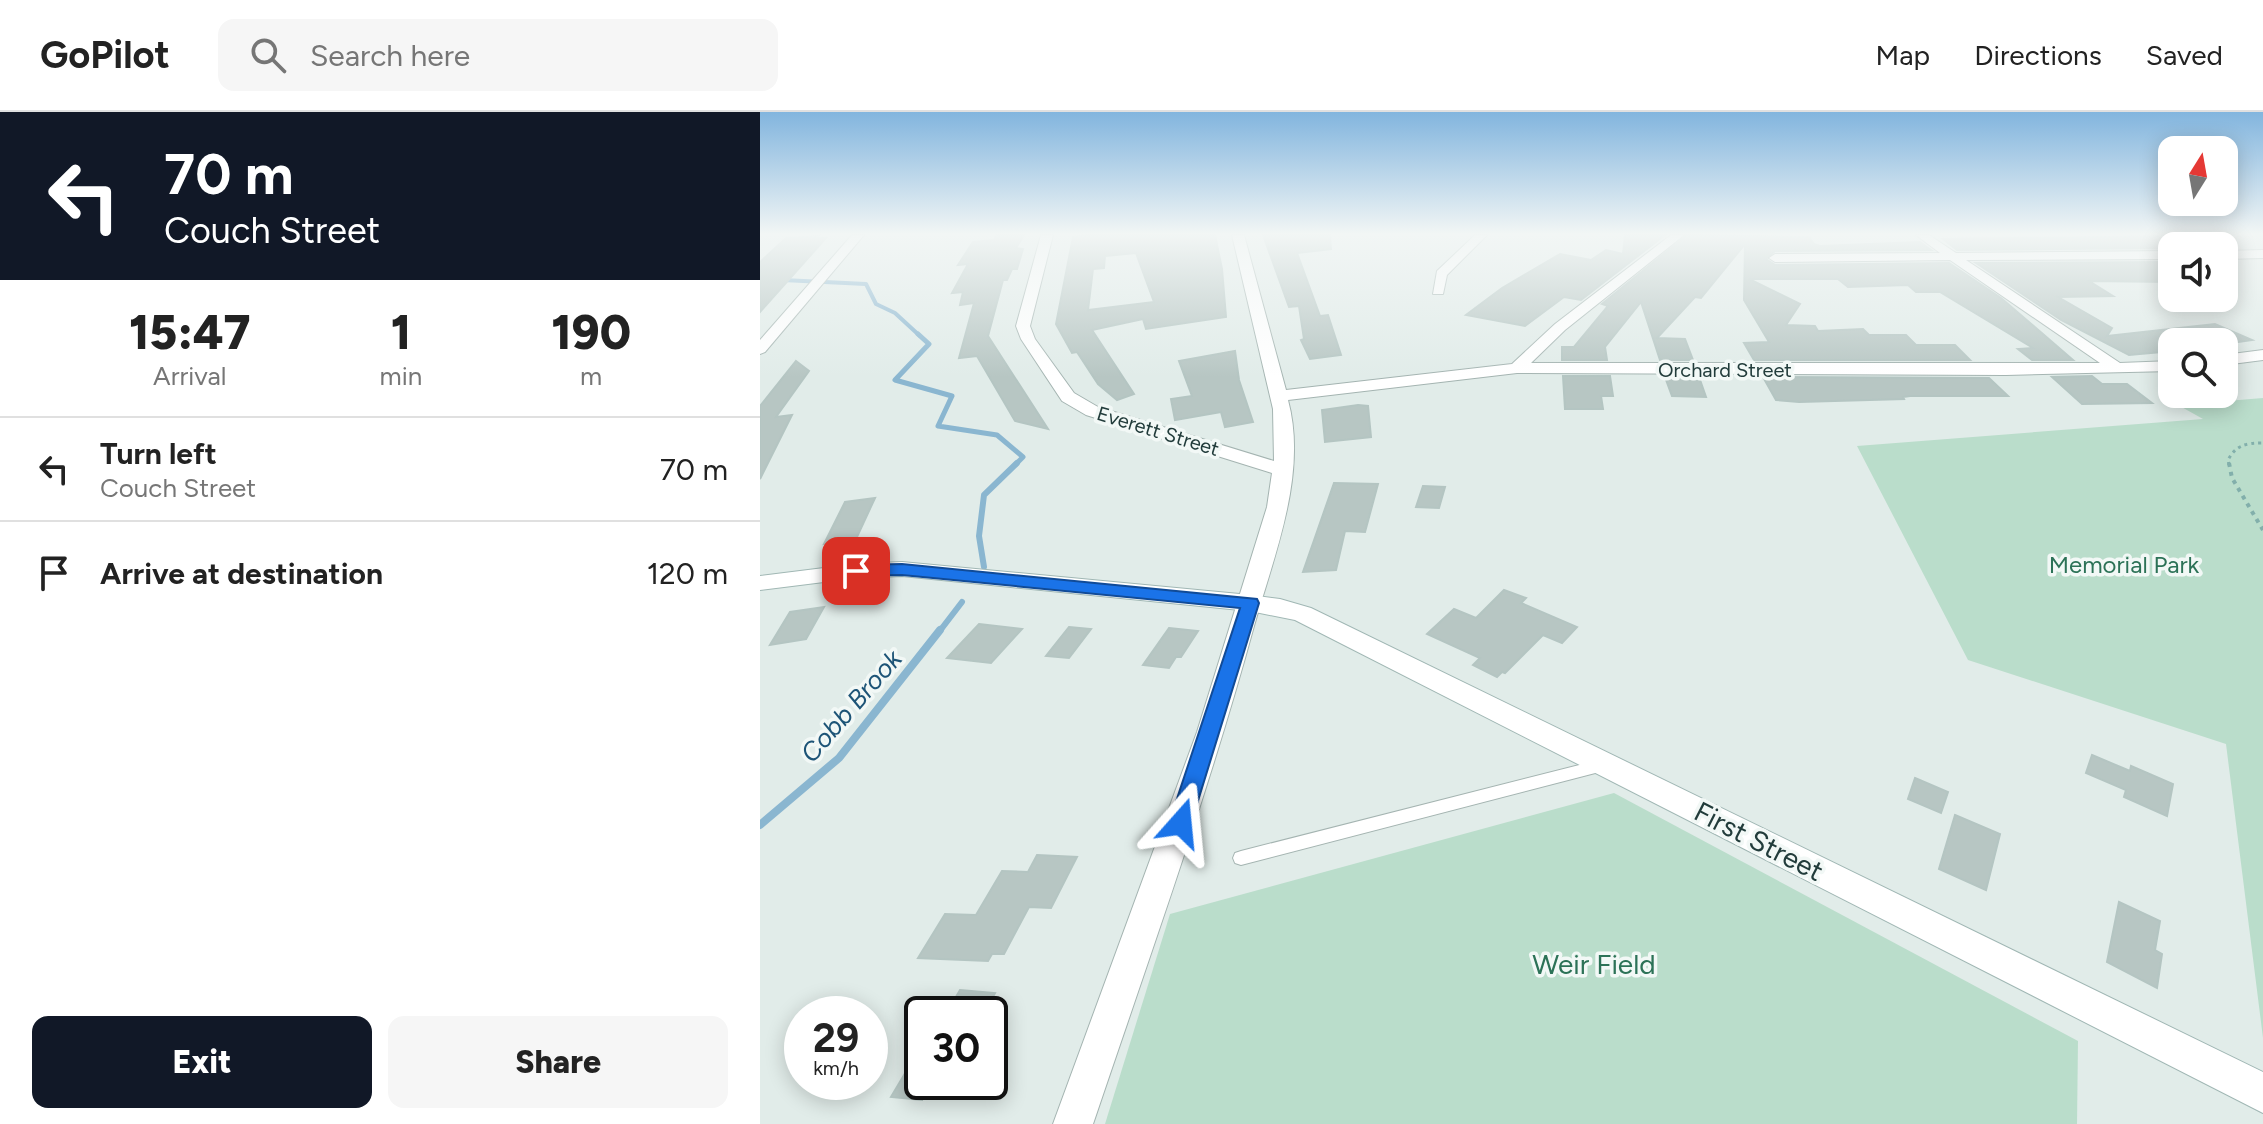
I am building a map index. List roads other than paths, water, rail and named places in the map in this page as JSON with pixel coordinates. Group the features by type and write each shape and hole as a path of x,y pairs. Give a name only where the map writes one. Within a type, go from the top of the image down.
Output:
{"street":[{"path":"760,349 819,282"},
{"name":"Everett Street","path":"1035,282 1023,326 1028,339 1068,397 1092,411 1283,470"},
{"path":"1073,1124 1177,836 1273,523 1283,470 1285,436 1280,396 1250,282"},
{"path":"1438,291 1440,282"},
{"path":"1517,368 1567,321 1617,282"},
{"path":"1992,282 2119,369"},
{"path":"2238,358 2263,355"},
{"name":"Orchard Street","path":"1280,396 1517,368 2158,367"},
{"name":"First Street","path":"760,583 856,571 902,569 1250,603 1303,614 2263,1093"}],"lane":[{"path":"1241,858 1606,765"}],"waterway":[{"name":"Cobb Brook","path":"828,282 866,284 876,304 895,313 920,336"},
{"name":"Cobb Brook","path":"918,334 929,344 895,380 952,396 938,426 997,435 1023,457 1017,463"},
{"name":"Cobb Brook","path":"984,567 979,536 984,495 1017,463"},
{"name":"Cobb Brook","path":"939,632 962,602"},
{"name":"Cobb Brook","path":"760,825 839,758 940,630"}],"park label":[{"name":"Memorial Park","path":"2124,564"},
{"name":"Weir Field","path":"1594,964"}]}
